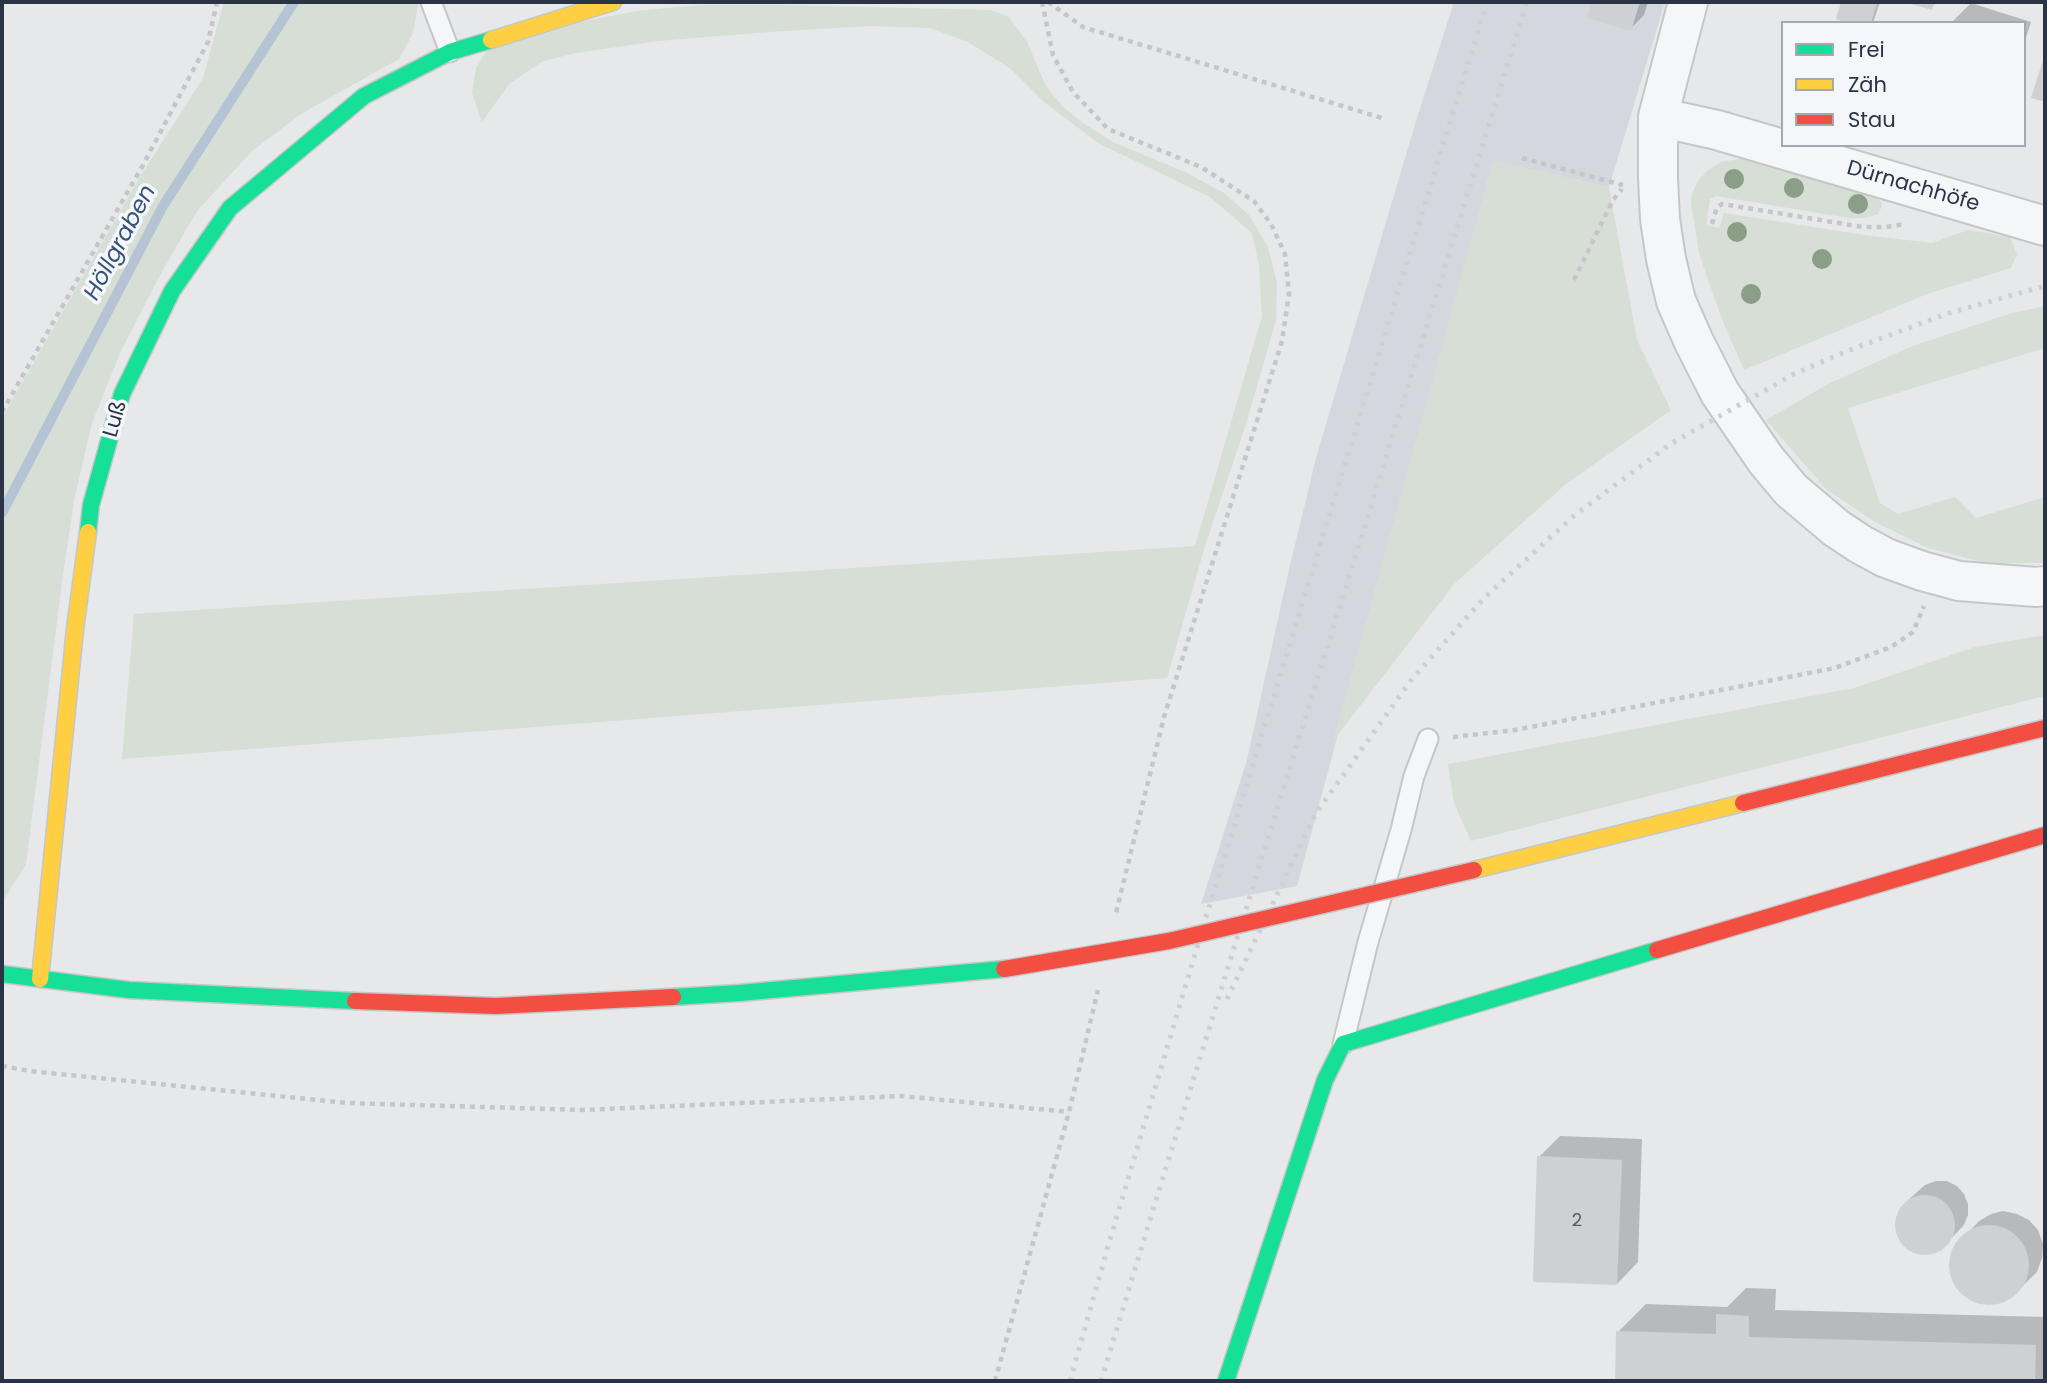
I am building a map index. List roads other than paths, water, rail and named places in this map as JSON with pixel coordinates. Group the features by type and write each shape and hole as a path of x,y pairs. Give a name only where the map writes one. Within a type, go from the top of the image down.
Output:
{"street":[{"name":"Luß","path":"40,979 75,629 91,505 122,394 173,291 230,208 363,96 450,52 613,2"},
{"path":"1688,2 1658,117 1660,219 1665,259 1676,301 1720,393 1766,460 1791,490 1836,528 1860,544 1910,567 1959,581 2045,586"},
{"name":"Dürnachhöfe","path":"1658,117 1717,130 2045,226"},
{"path":"2,974 129,990 285,999 496,1006 739,993 1004,969 1169,941 1474,870 2045,728"},
{"path":"1226,1381 1325,1080 1343,1044 2045,835"}],"lane":[{"path":"431,2 450,52"},
{"path":"1343,1044 1414,776 1428,739"}],"waterway":[{"name":"Höllgraben","path":"2,513 163,206 294,2"}],"railway":[{"path":"1070,1381 1203,927 1487,2"},
{"path":"1101,1381 1527,2"},
{"path":"1227,999 1316,813 1412,679 1485,597 1576,514 1672,443 1794,374 1949,313 2045,286"}]}
